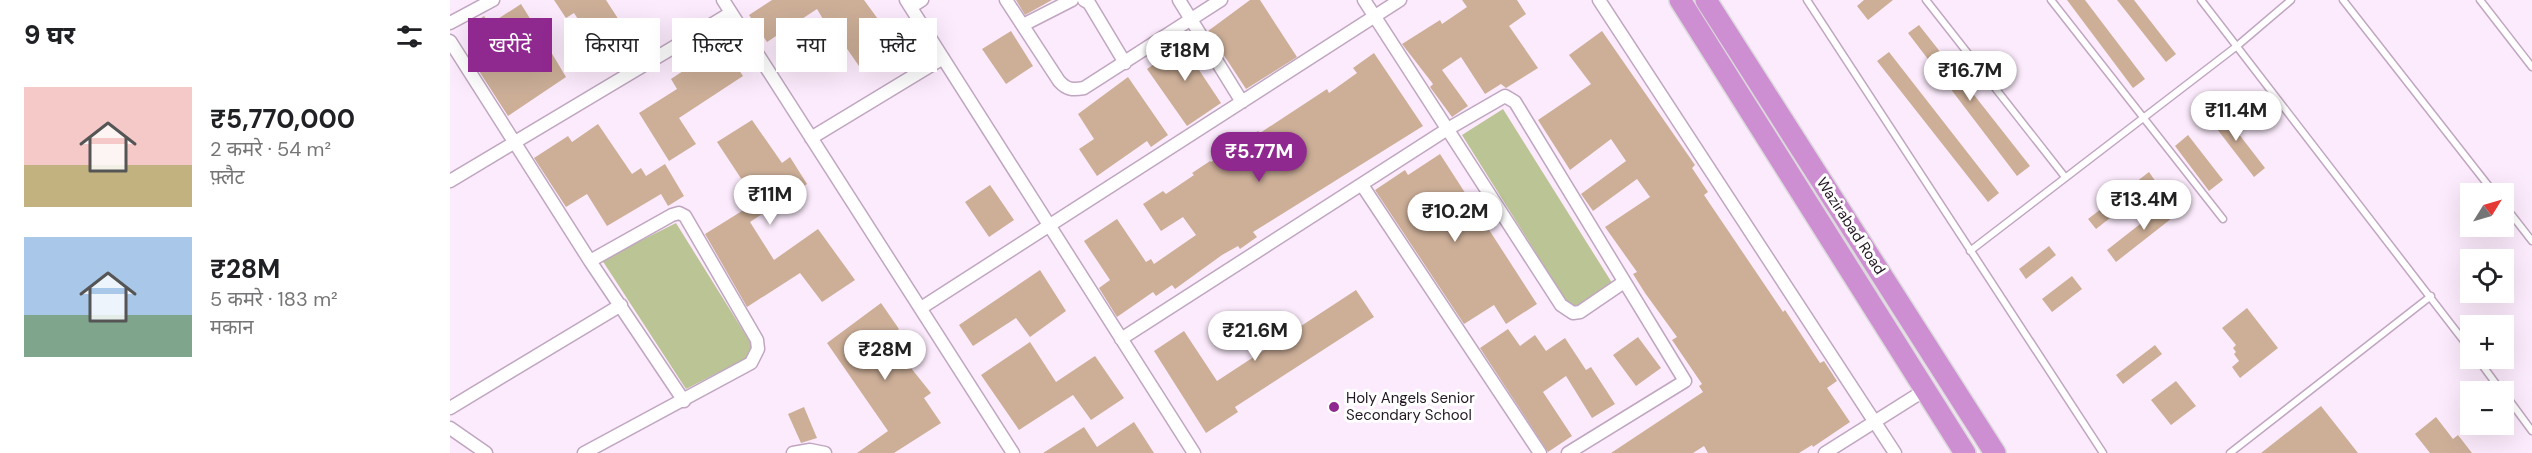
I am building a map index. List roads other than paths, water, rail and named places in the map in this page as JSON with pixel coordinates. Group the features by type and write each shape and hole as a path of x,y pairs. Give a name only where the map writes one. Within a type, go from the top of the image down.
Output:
{"highway":[{"name":"Wazirabad Road","path":"1680,0 1965,453"},
{"name":"Wazirabad Road","path":"1706,0 1995,453"}],"street":[{"path":"450,23 493,0"},
{"path":"723,0 1013,453"},
{"path":"922,0 909,4 1194,453"},
{"path":"1006,0 1065,88 1074,90 1084,88 1125,63 1221,0"},
{"path":"1023,25 1072,0"},
{"path":"1084,0 1089,3 1125,63"},
{"path":"1179,0 1242,102"},
{"path":"1364,0 1561,305 1573,313 1580,312 1624,282"},
{"path":"921,308 1400,0"},
{"path":"1599,0 1895,453"},
{"path":"450,180 517,143 731,13"},
{"path":"450,41 590,261 684,401"},
{"path":"812,138 943,58"},
{"path":"1121,339 1446,130 1500,97 1511,98 1685,381 1568,453"},
{"path":"1362,185 1540,453"},
{"path":"584,453 751,363 758,349 757,340 691,223 679,213 590,261"},
{"path":"450,408 621,305"},
{"path":"1826,453 1925,390"},
{"path":"450,429 486,453"},
{"path":"793,453 810,450 825,453"}],"lane":[{"path":"1807,0 2103,453"},
{"path":"1926,0 2065,177"},
{"path":"2051,0 2223,219"},
{"path":"2201,0 2460,335"},
{"path":"1970,251 2237,46 2292,0"},
{"path":"2343,0 2486,183"},
{"path":"2480,0 2532,67"},
{"path":"2514,218 2532,241"},
{"path":"2230,453 2431,296"},
{"path":"2485,369 2495,381"},
{"path":"2514,407 2532,431"}],"place":[{"name":"Holy Angels Senior Secondary School","path":"1334,407"}]}
